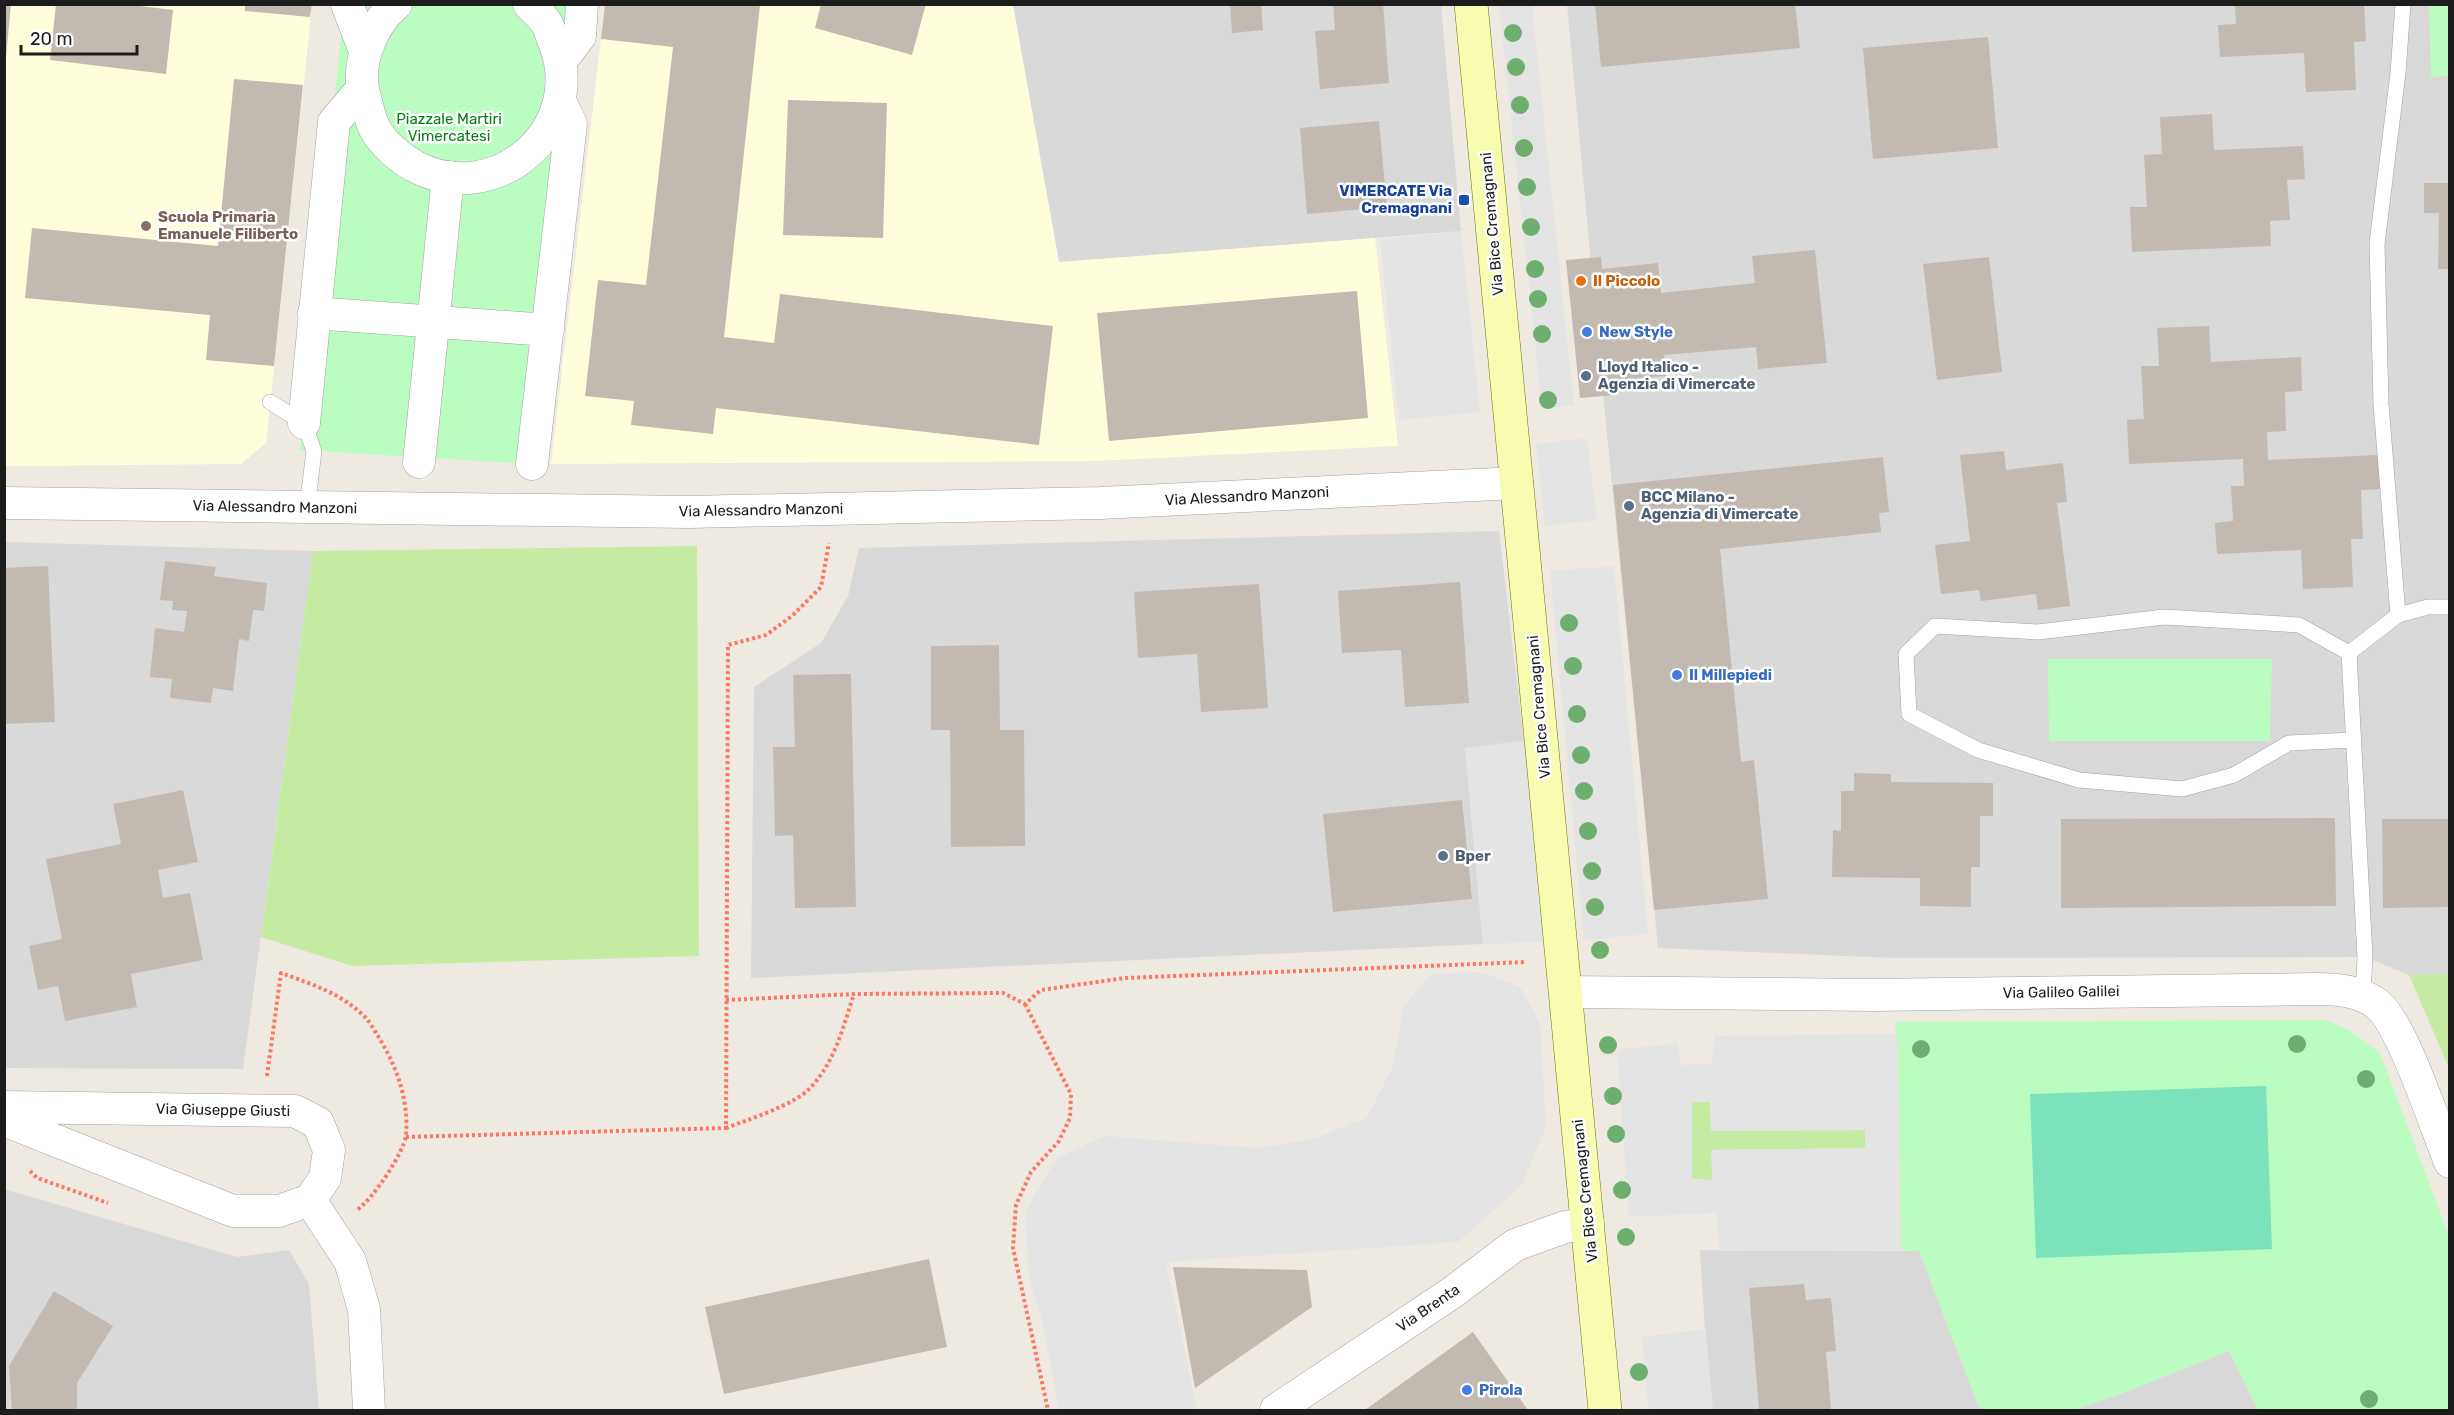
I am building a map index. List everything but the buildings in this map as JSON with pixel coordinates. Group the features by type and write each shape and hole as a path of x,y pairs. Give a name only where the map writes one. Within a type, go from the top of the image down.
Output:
{"street":[{"path":"347,4 365,51"},
{"path":"396,4 383,15 365,51 362,89 375,129 401,158 430,174 464,179 491,175 524,158 547,134 560,101 562,60 546,21 529,4"},
{"path":"562,60 580,36 582,4"},
{"name":"Via Bice Cremagnani","path":"1471,4 1605,1410"},
{"path":"304,423 334,122 362,89"},
{"path":"532,464 571,124 560,101"},
{"path":"419,462 448,177"},
{"path":"314,314 548,330"},
{"name":"Via Alessandro Manzoni","path":"4,503 689,512 1100,502 1517,483"},
{"name":"Via Galileo Galilei","path":"1565,976 1647,991 1875,995 2316,989 2348,991 2363,996 2378,1005 2397,1029 2450,1162"},
{"name":"Via Giuseppe Giusti","path":"4,1107 295,1111 318,1123 329,1150 325,1178 310,1200"},
{"path":"4,1120 233,1211 279,1211 310,1200 350,1261 364,1309 369,1410"},
{"name":"Via Brenta","path":"1275,1410 1453,1292 1515,1245 1565,1227 1588,1224"}],"lane":[{"path":"2398,615 2381,404 2377,244 2398,73 2403,4"},
{"path":"270,402 304,423 314,451 307,507"},
{"path":"2349,653 2398,615 2428,607 2450,607"},
{"path":"2349,653 2299,625 2164,617 2038,632 1935,626 1906,654 1909,714 1978,750 2079,780 2182,789 2234,775 2289,743 2354,740"},
{"path":"2349,653 2365,957 2363,996"}],"path":[{"path":"726,1128 728,645 766,635 792,616 821,587 834,508"},
{"path":"262,1110 280,973 332,992 366,1017 391,1057 404,1096 406,1137 726,1128 776,1109 809,1090 835,1053 854,994"},
{"path":"1025,1004 1041,990 1125,978 1565,976"},
{"path":"726,1000 854,994 1004,993 1025,1004 1071,1094 1070,1118 1059,1141 1031,1173 1016,1205 1013,1248 1048,1410"}],"shaded area":[{"name":"Scuola Primaria Emanuele Filiberto","path":"4,5 312,5 266,443 241,464 5,466"},
{"path":"605,5 1013,5 1059,262 1375,238 1398,446 1094,461 551,464"},
{"path":"1013,5 1441,5 1461,231 1058,263"},
{"path":"1499,5 1532,5 1574,405 1542,409"},
{"path":"1567,5 2449,5 2449,974 2409,975 2365,957 1893,958 1658,948"},
{"path":"1461,231 1480,412 1399,420 1380,240"},
{"path":"1587,438 1597,520 1545,526 1536,444"},
{"path":"1499,531 1524,741 1465,748 1483,944 751,978 754,687 821,643 848,596 859,548"},
{"path":"5,542 313,551 243,1069 5,1068"},
{"path":"1614,566 1648,934 1584,940 1550,571"},
{"path":"1524,741 1543,942 1483,944 1465,748"},
{"path":"1480,972 1520,987 1540,1023 1546,1126 1522,1185 1458,1242 1166,1262 1197,1410 1059,1410 1042,1320 1029,1278 1025,1212 1057,1158 1105,1136 1258,1148 1313,1139 1367,1118 1393,1066 1403,1007 1431,974"},
{"path":"1897,1034 1901,1250 1720,1251 1716,1213 1629,1217 1617,1050 1678,1043 1681,1065 1712,1064 1714,1036","holes":["1692,1102 1710,1102 1711,1131 1865,1130 1865,1148 1711,1150 1712,1180 1692,1179"]},
{"path":"4,1189 237,1257 289,1250 309,1284 319,1410 5,1410"},
{"path":"1700,1250 1919,1251 1980,1410 1649,1410 1642,1337 1705,1330"},
{"path":"1706,1330 1713,1410 1649,1410 1642,1337"},
{"path":"2229,1351 2258,1410 2073,1410 2123,1393"}],"green space":[{"name":"Piazzale Martiri Vimercatesi","path":"344,5 578,5 532,464 300,450"},
{"path":"2429,5 2449,5 2449,76 2431,77"},
{"path":"697,546 699,956 352,966 261,937 313,551"},
{"path":"2048,659 2272,659 2270,741 2049,741"},
{"path":"2450,974 2449,1068 2409,975"},
{"path":"2325,1020 2349,1030 2380,1053 2449,1236 2449,1410 2258,1410 2229,1351 2073,1410 1980,1410 1919,1251 1901,1250 1897,1034 1894,1022"},
{"path":"2266,1086 2272,1249 2036,1258 2030,1094"},
{"path":"1692,1102 1710,1102 1711,1131 1865,1130 1865,1148 1712,1150 1712,1180 1692,1179"}],"place":[{"name":"VIMERCATE Via Cremagnani","path":"1464,200"},
{"name":"Scuola Primaria Emanuele Filiberto","path":"146,226"},
{"name":"Il Piccolo","path":"1581,281"},
{"name":"New Style","path":"1587,332"},
{"name":"Lloyd Italico - Agenzia di Vimercate","path":"1586,376"},
{"name":"BCC Milano - Agenzia di Vimercate","path":"1629,506"},
{"name":"Il Millepiedi","path":"1677,675"},
{"name":"Bper","path":"1443,856"},
{"name":"Pirola","path":"1467,1390"}]}
